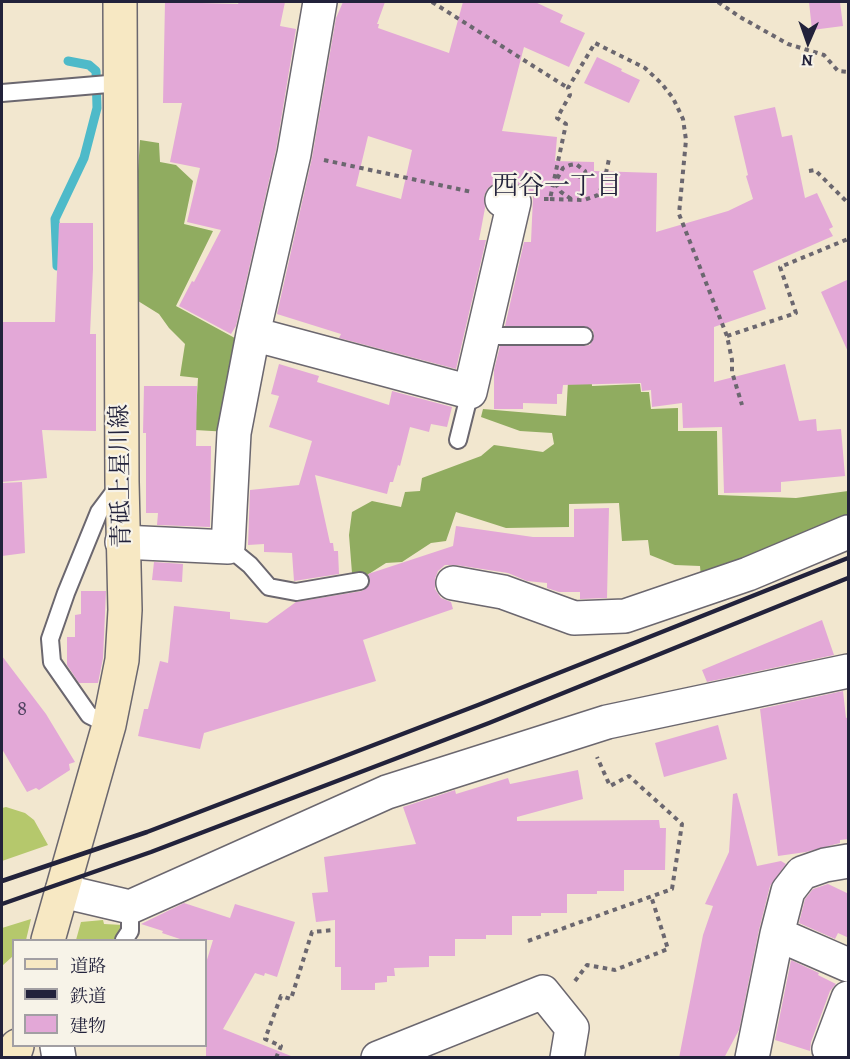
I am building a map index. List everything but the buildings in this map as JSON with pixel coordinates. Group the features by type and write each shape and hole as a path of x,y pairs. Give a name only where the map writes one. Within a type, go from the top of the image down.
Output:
{"main road":[{"name":"青砥上星川線","path":"48,939 109,726 122,660 125,610 122,542 120,2"}],"street":[{"path":"122,542 228,547 234,433 253,334 294,154 320,2"},
{"path":"253,334 470,392 514,202 493,197"},
{"path":"453,583 502,592 574,618 625,616 748,574 849,532"},
{"path":"62,891 130,907 387,792 607,722 849,671"},
{"path":"752,1058 788,891 802,873 825,865 849,861"},
{"path":"777,934 849,965"},
{"path":"378,1058 543,992 572,1028 567,1058"},
{"path":"834,1058 829,1049 849,998"}],"lane":[{"path":"2,93 120,83"},
{"path":"483,336 584,336"},
{"path":"458,440 470,392"},
{"path":"109,726 89,715 52,662 50,639 99,512 122,482"},
{"path":"228,547 250,565 269,587 296,592 360,581"},
{"path":"125,939 130,931 130,907"}],"path":[{"path":"432,2 568,88 570,95 557,118 566,124 550,199"},
{"path":"718,2 788,44 824,54 838,71 849,72"},
{"path":"568,88 595,43 645,68 662,84 673,99 683,119 686,140 679,214 727,336 732,372 742,405"},
{"path":"541,199 592,199 598,195 604,182 609,159"},
{"path":"323,160 493,197"},
{"path":"575,200 561,192 557,179 563,168 576,164 585,171 586,175 576,176"},
{"path":"809,171 815,170 849,203"},
{"path":"727,336 796,313 780,267 849,239"},
{"path":"528,941 672,889 682,824 629,776 610,786 595,755"},
{"path":"600,967 615,970 668,949 651,896"},
{"path":"276,1058 281,1046 265,1040 281,996 291,999 312,932 334,930"}],"green space":[{"path":"140,140 159,143 160,162 176,165 193,181 184,224 213,231 176,306 244,343 229,432 195,430 198,378 180,376 185,344 159,314 130,296"},
{"path":"569,365 591,365 592,386 640,384 641,392 649,392 651,409 678,408 678,431 717,431 718,495 796,498 848,491 848,525 701,578 700,566 675,565 650,555 648,540 622,541 619,503 569,504 569,527 506,528 456,512 446,541 431,543 402,562 386,563 364,577 352,573 349,535 352,512 372,501 401,507 405,492 420,491 422,478 481,456 494,445 543,452 554,444 552,433 520,431 481,417 483,409 566,416"},
{"path":"6,807 25,813 34,820 48,845 2,861 2,808"},
{"path":"31,919 26,939 12,939 12,957 2,966 2,928"},
{"path":"103,920 104,924 123,925 118,939 76,939 81,922"}],"waterway":[{"path":"57,266 55,219 84,158 97,108 96,71 89,65 68,61"}],"railway":[{"path":"2,881 147,832 478,705 848,558"},
{"path":"2,904 151,852 489,723 848,578"}],"district":[{"name":"西谷一丁目","path":"557,188"}]}
